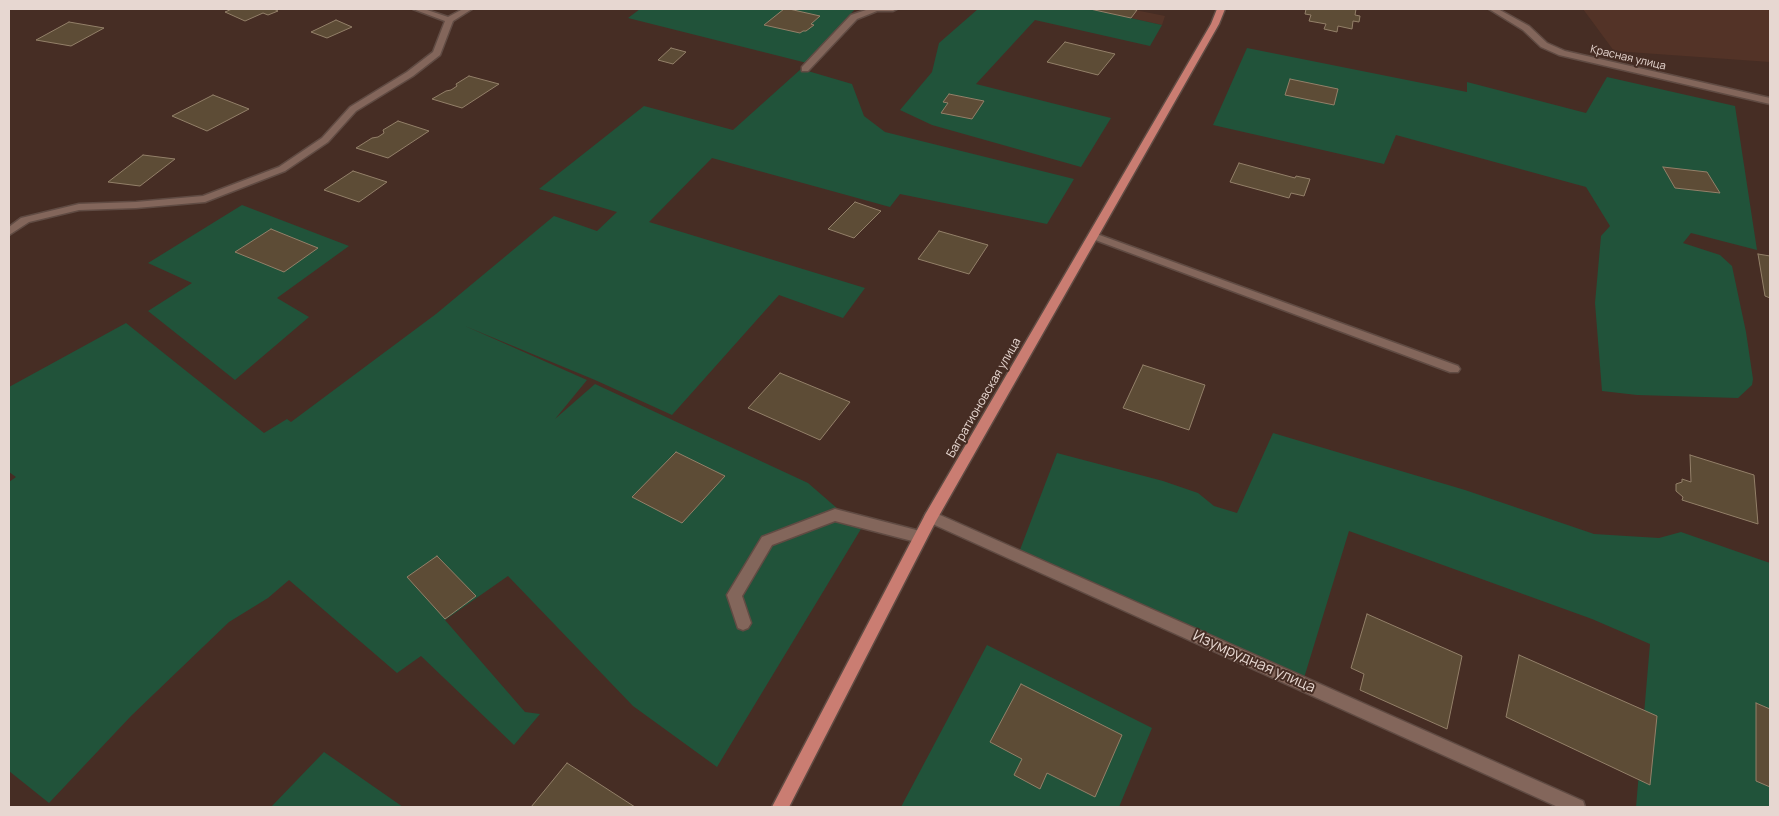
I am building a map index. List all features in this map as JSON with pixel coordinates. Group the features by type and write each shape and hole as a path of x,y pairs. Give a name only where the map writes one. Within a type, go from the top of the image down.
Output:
{"main road":[{"name":"Багратионовская улица","path":"780,807 931,517 1215,24 1220,9"}],"street":[{"path":"417,9 449,20"},
{"path":"9,232 25,220 79,207 136,205 205,198 282,169 325,140 353,109 410,74 437,53 449,20 468,9"},
{"path":"805,69 854,17 876,10 893,9"},
{"name":"Красная улица","path":"1493,9 1526,28 1544,45 1562,53 1770,101"},
{"path":"1094,236 1454,369"},
{"path":"743,623 734,595 767,541 835,515 920,537"},
{"name":"Изумрудная улица","path":"931,517 1577,807"}],"shaded area":[{"path":"1090,9 1130,9 1165,16 1162,25"},
{"path":"1583,9 1770,9 1770,62 1614,51"}],"green space":[{"path":"640,9 855,9 807,63 628,18"},
{"path":"978,9 1090,9 1162,25 1150,46 1035,20 976,84 1111,118 1081,167 932,125 900,110 932,72 939,43"},
{"path":"1247,48 1467,92 1467,82 1586,113 1607,77 1735,106 1757,250 1691,233 1683,243 1720,255 1732,266 1746,332 1753,379 1752,385 1738,398 1637,395 1602,391 1595,303 1601,236 1610,226 1586,187 1396,135 1384,164 1213,125"},
{"path":"801,69 852,84 864,116 885,132 1074,179 1047,224 900,194 890,207 712,158 649,222 865,288 843,318 779,295 672,415 595,380 465,326 587,380 555,419 595,384 808,483 861,529 717,767 633,706 508,576 445,620 525,712 540,714 514,745 421,656 397,673 289,580 268,598 229,622 131,716 49,803 9,771 9,482 16,477 9,472 9,387 126,323 264,433 287,419 291,422 436,314 554,216 597,231 617,212 539,189 644,106 733,130"},
{"path":"242,205 349,246 277,298 309,317 235,380 148,311 192,283 148,263"},
{"path":"1273,433 1465,490 1594,534 1659,538 1681,532 1770,563 1770,807 1636,807 1650,644 1592,619 1349,531 1300,691 1018,555 1057,453 1163,481 1198,493 1214,506 1237,513"},
{"path":"987,645 1152,728 1119,807 901,807"},
{"path":"324,752 403,807 271,807"}],"building":[{"path":"232,9 274,9 278,11 268,15 263,13 245,21 225,12"},
{"path":"784,9 820,16 811,24 814,25 800,33 764,25"},
{"path":"1090,9 1130,9 1137,10 1131,18"},
{"path":"1306,9 1356,9 1355,15 1360,16 1359,22 1353,21 1352,29 1338,26 1337,32 1324,29 1326,24 1309,21 1311,15 1305,14"},
{"path":"336,20 352,27 327,38 311,32"},
{"path":"69,22 104,28 71,46 36,40"},
{"path":"1065,42 1115,54 1098,75 1047,62"},
{"path":"671,48 686,52 673,64 658,60"},
{"path":"469,76 499,84 462,108 432,99 451,90 457,86 456,84"},
{"path":"1290,79 1338,89 1334,105 1285,95"},
{"path":"949,94 984,101 972,119 941,113 948,103 943,102"},
{"path":"213,95 249,109 207,131 172,116"},
{"path":"398,121 429,131 388,158 356,148 372,138 378,137 384,133 383,130"},
{"path":"143,155 175,159 140,186 108,182"},
{"path":"1239,163 1295,178 1296,176 1310,179 1304,196 1291,193 1289,198 1230,182"},
{"path":"1663,167 1707,172 1720,193 1675,188"},
{"path":"353,171 387,182 359,202 324,190"},
{"path":"855,202 881,211 854,238 828,229"},
{"path":"271,229 318,248 284,272 235,252"},
{"path":"939,231 988,245 969,274 918,259"},
{"path":"1758,254 1770,256 1770,298 1765,296"},
{"path":"1143,365 1205,385 1189,430 1123,408"},
{"path":"780,373 850,402 820,440 748,408"},
{"path":"676,452 725,476 682,523 632,497"},
{"path":"1690,455 1754,475 1758,524 1682,500 1683,497 1676,491 1676,484 1682,482 1682,479 1691,482"},
{"path":"437,556 476,596 445,619 407,577"},
{"path":"1367,614 1462,656 1447,729 1360,690 1364,674 1351,668"},
{"path":"1519,655 1657,716 1650,785 1506,717"},
{"path":"1021,684 1122,735 1095,797 1047,773 1040,789 1014,775 1022,759 990,742"},
{"path":"1756,703 1770,709 1770,787 1756,781"},
{"path":"567,763 635,807 531,807"}]}
